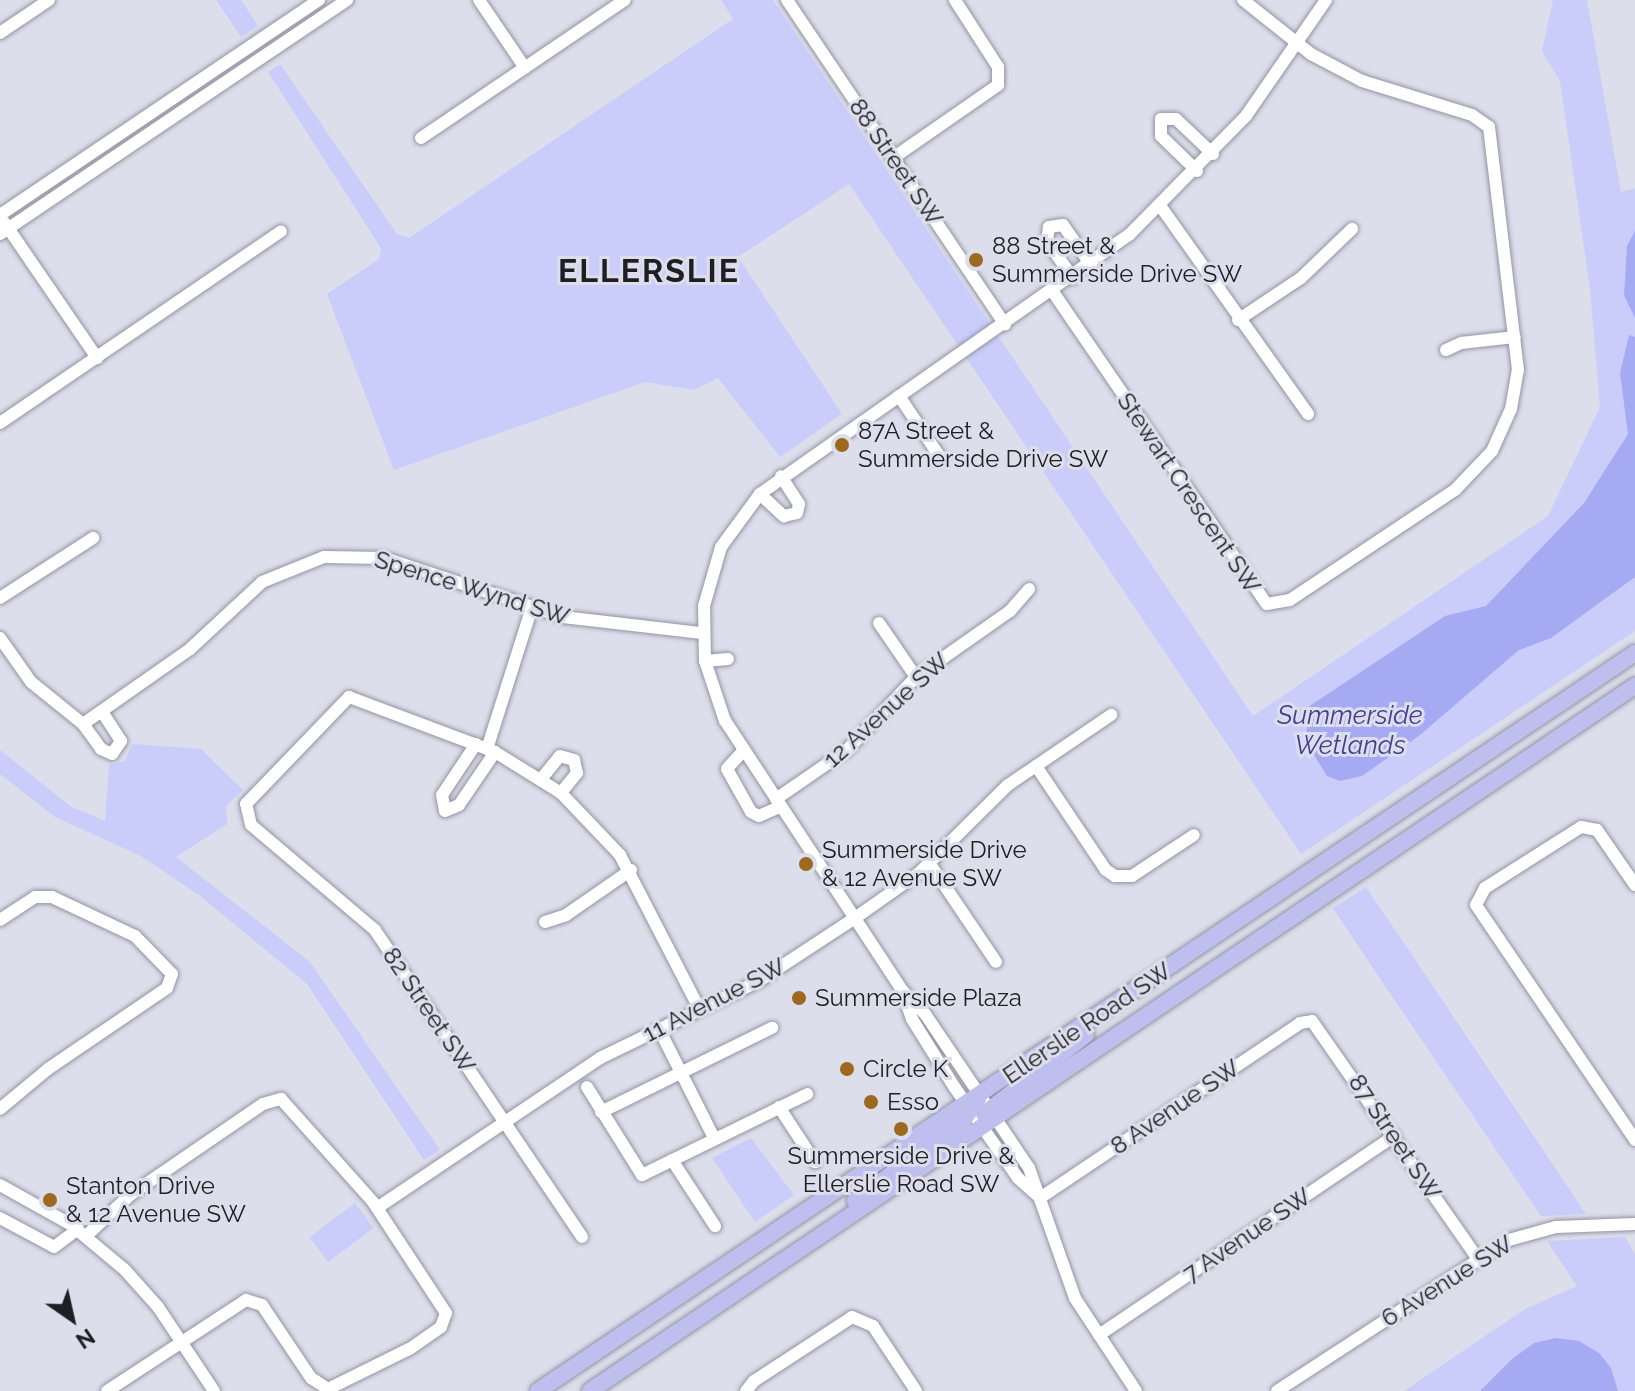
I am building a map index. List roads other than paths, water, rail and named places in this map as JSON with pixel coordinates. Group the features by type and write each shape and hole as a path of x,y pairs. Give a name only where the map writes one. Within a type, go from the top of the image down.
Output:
{"main road":[{"name":"Ellerslie Road SW","path":"538,1391 972,1103 1635,653"},
{"name":"Ellerslie Road SW","path":"590,1391 813,1241 988,1117 1635,686"},
{"path":"988,1117 1151,980"},
{"path":"813,1241 865,1192 972,1103"}],"street":[{"path":"0,33 49,0"},
{"path":"97,358 4,231 0,215 319,0"},
{"path":"4,231 347,0"},
{"path":"479,0 525,68"},
{"path":"421,138 625,0"},
{"name":"88 Street SW","path":"787,0 1005,324"},
{"path":"893,158 992,92 1000,76 955,0"},
{"path":"1243,0 1299,43"},
{"path":"1136,1391 1075,1298 1029,1168 988,1117 972,1103 925,1014 902,990 743,751 719,708 705,661 702,633 709,577 721,547 760,494 781,476 1073,278 1161,207 1213,154 1299,43 1326,0"},
{"name":"Stewart Crescent SW","path":"1053,292 1257,595 1273,606 1290,600 1476,471 1511,409 1518,370 1486,122 1381,90 1299,43"},
{"path":"1197,171 1161,136 1161,119 1176,119 1213,154"},
{"path":"1161,207 1238,320 1294,388 1308,414"},
{"path":"1073,278 1047,241 1049,227 1063,225 1091,265"},
{"path":"1238,320 1301,278 1352,229"},
{"path":"0,423 281,231"},
{"path":"1446,350 1461,343 1515,337"},
{"path":"899,396 942,460"},
{"path":"760,494 784,516 797,513 799,504 781,476"},
{"path":"0,598 93,538"},
{"name":"Spence Wynd SW","path":"83,724 103,713 190,649 262,582 306,561 373,556 531,610 702,633"},
{"name":"12 Avenue SW","path":"779,803 847,750 916,677 1010,611 1029,589"},
{"path":"486,749 442,795 445,811 459,805 486,749 531,610"},
{"path":"879,623 916,677"},
{"path":"0,638 31,682 83,724 101,749 112,754 121,741 103,713"},
{"path":"705,661 728,659"},
{"name":"82 Street SW","path":"486,749 349,697 252,795 245,812 251,825 375,930 582,1237"},
{"name":"11 Avenue SW","path":"377,1208 600,1058 759,981 855,918 930,864 999,792 1111,715"},
{"path":"486,749 542,778 561,793 631,870 700,1010"},
{"path":"743,751 727,769 751,812 759,816 779,803"},
{"path":"542,778 560,756 574,760 577,773 561,793"},
{"path":"1036,766 1106,870 1121,878 1137,874 1194,835"},
{"path":"1635,885 1590,827 1575,829 1485,888 1476,903 1504,952 1635,1140"},
{"path":"930,864 996,962"},
{"path":"545,922 566,915 631,870"},
{"path":"0,920 43,895 121,927 164,961 172,974 167,988 48,1069 0,1109"},
{"name":"87 Street SW","path":"1312,1021 1476,1256"},
{"name":"8 Avenue SW","path":"1040,1198 1296,1026 1312,1021"},
{"path":"601,1112 772,1028"},
{"path":"659,1029 714,1138"},
{"path":"587,1087 642,1175 807,1094"},
{"path":"0,1218 54,1247 82,1233 130,1195 263,1104 281,1099 377,1208 443,1303 446,1317 409,1349 340,1388 324,1388 311,1378 262,1305 252,1300 234,1305 107,1391"},
{"path":"972,1103 988,1117"},
{"path":"779,1107 815,1162"},
{"name":"7 Avenue SW","path":"1099,1335 1394,1136"},
{"path":"672,1160 715,1226"},
{"path":"0,1185 82,1233 140,1285 182,1340 214,1391"},
{"name":"6 Avenue SW","path":"1277,1391 1476,1256 1542,1229 1635,1224"},
{"path":"746,1391 754,1381 841,1322 857,1317 873,1326 916,1391"}],"water":[{"path":"1635,231 1635,318 1624,295 1627,246"},
{"name":"Summerside Wetlands","path":"1629,335 1635,337 1635,577 1551,638 1519,650 1420,735 1362,776 1340,781 1327,776 1306,742 1308,707 1445,616 1486,606 1584,503 1628,434 1620,373"},
{"path":"1556,1338 1579,1341 1599,1353 1611,1368 1618,1391 1480,1391 1512,1359 1534,1343"}],"place":[{"name":"88 Street & Summerside Drive SW","path":"976,260"},
{"name":"87A Street & Summerside Drive SW","path":"842,445"},
{"name":"Summerside Drive & 12 Avenue SW","path":"806,864"},
{"name":"Summerside Plaza","path":"799,998"},
{"name":"Circle K","path":"847,1069"},
{"name":"Esso","path":"871,1102"},
{"name":"Summerside Drive & Ellerslie Road SW","path":"901,1129"},
{"name":"Stanton Drive & 12 Avenue SW","path":"50,1200"}],"district":[{"name":"ELLERSLIE","path":"649,271"}]}
